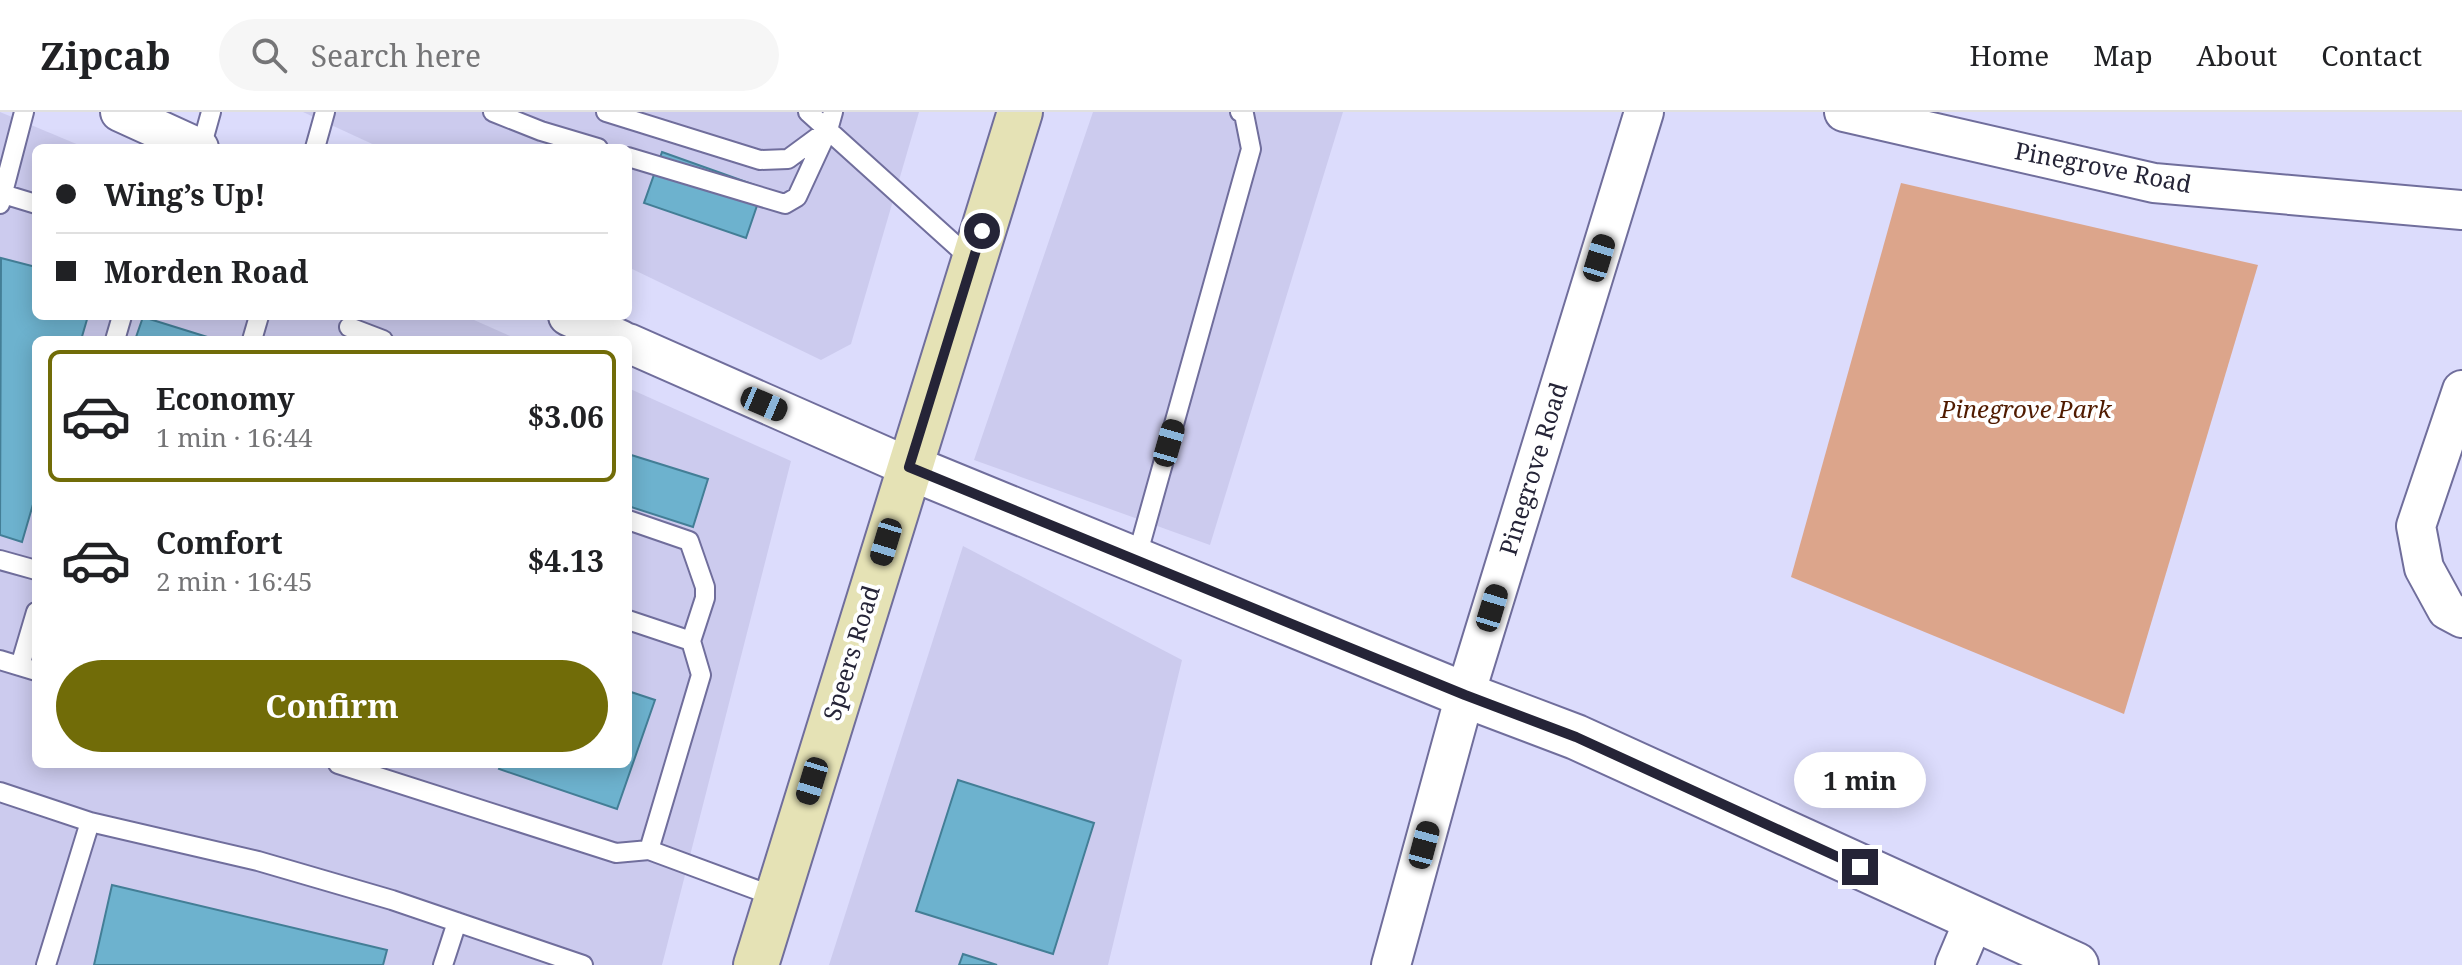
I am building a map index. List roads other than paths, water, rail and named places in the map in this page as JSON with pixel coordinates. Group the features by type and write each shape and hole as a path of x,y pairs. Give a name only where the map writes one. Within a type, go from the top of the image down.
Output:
{"main road":[{"name":"Speers Road","path":"756,965 1020,112"}],"street":[{"path":"120,112 183,144"},
{"name":"Pinegrove Road","path":"1391,965 1465,695 1644,112"},
{"name":"Pinegrove Road","path":"1844,112 2154,183 2462,210"},
{"path":"577,320 612,336"},
{"path":"632,345 909,467 1465,695 1576,737 2076,965"},
{"path":"2462,390 2416,526 2424,568 2447,610 2462,618"},
{"path":"1955,965 1974,920"}],"lane":[{"path":"24,112 1,199 32,203"},
{"path":"186,144 211,112"},
{"path":"316,144 325,112"},
{"path":"606,112 760,160 788,159 831,121"},
{"path":"808,112 831,121 973,261"},
{"path":"1136,560 1251,149 1244,114 1240,112"},
{"path":"507,114 587,144"},
{"path":"632,158 785,204 797,197 831,121"},
{"path":"349,328 372,336"},
{"path":"632,521 689,541 705,587 705,598 691,641 701,675 649,850"},
{"path":"0,560 32,569"},
{"path":"632,621 691,641"},
{"path":"0,660 28,668 32,640"},
{"path":"350,768 616,853 649,850 776,897"},
{"path":"0,792 90,822 258,861 392,900 457,922 548,959 583,965"},
{"path":"46,965 90,822"},
{"path":"443,965 457,922"}],"park label":[{"name":"Pinegrove Park","path":"2026,410"}]}
